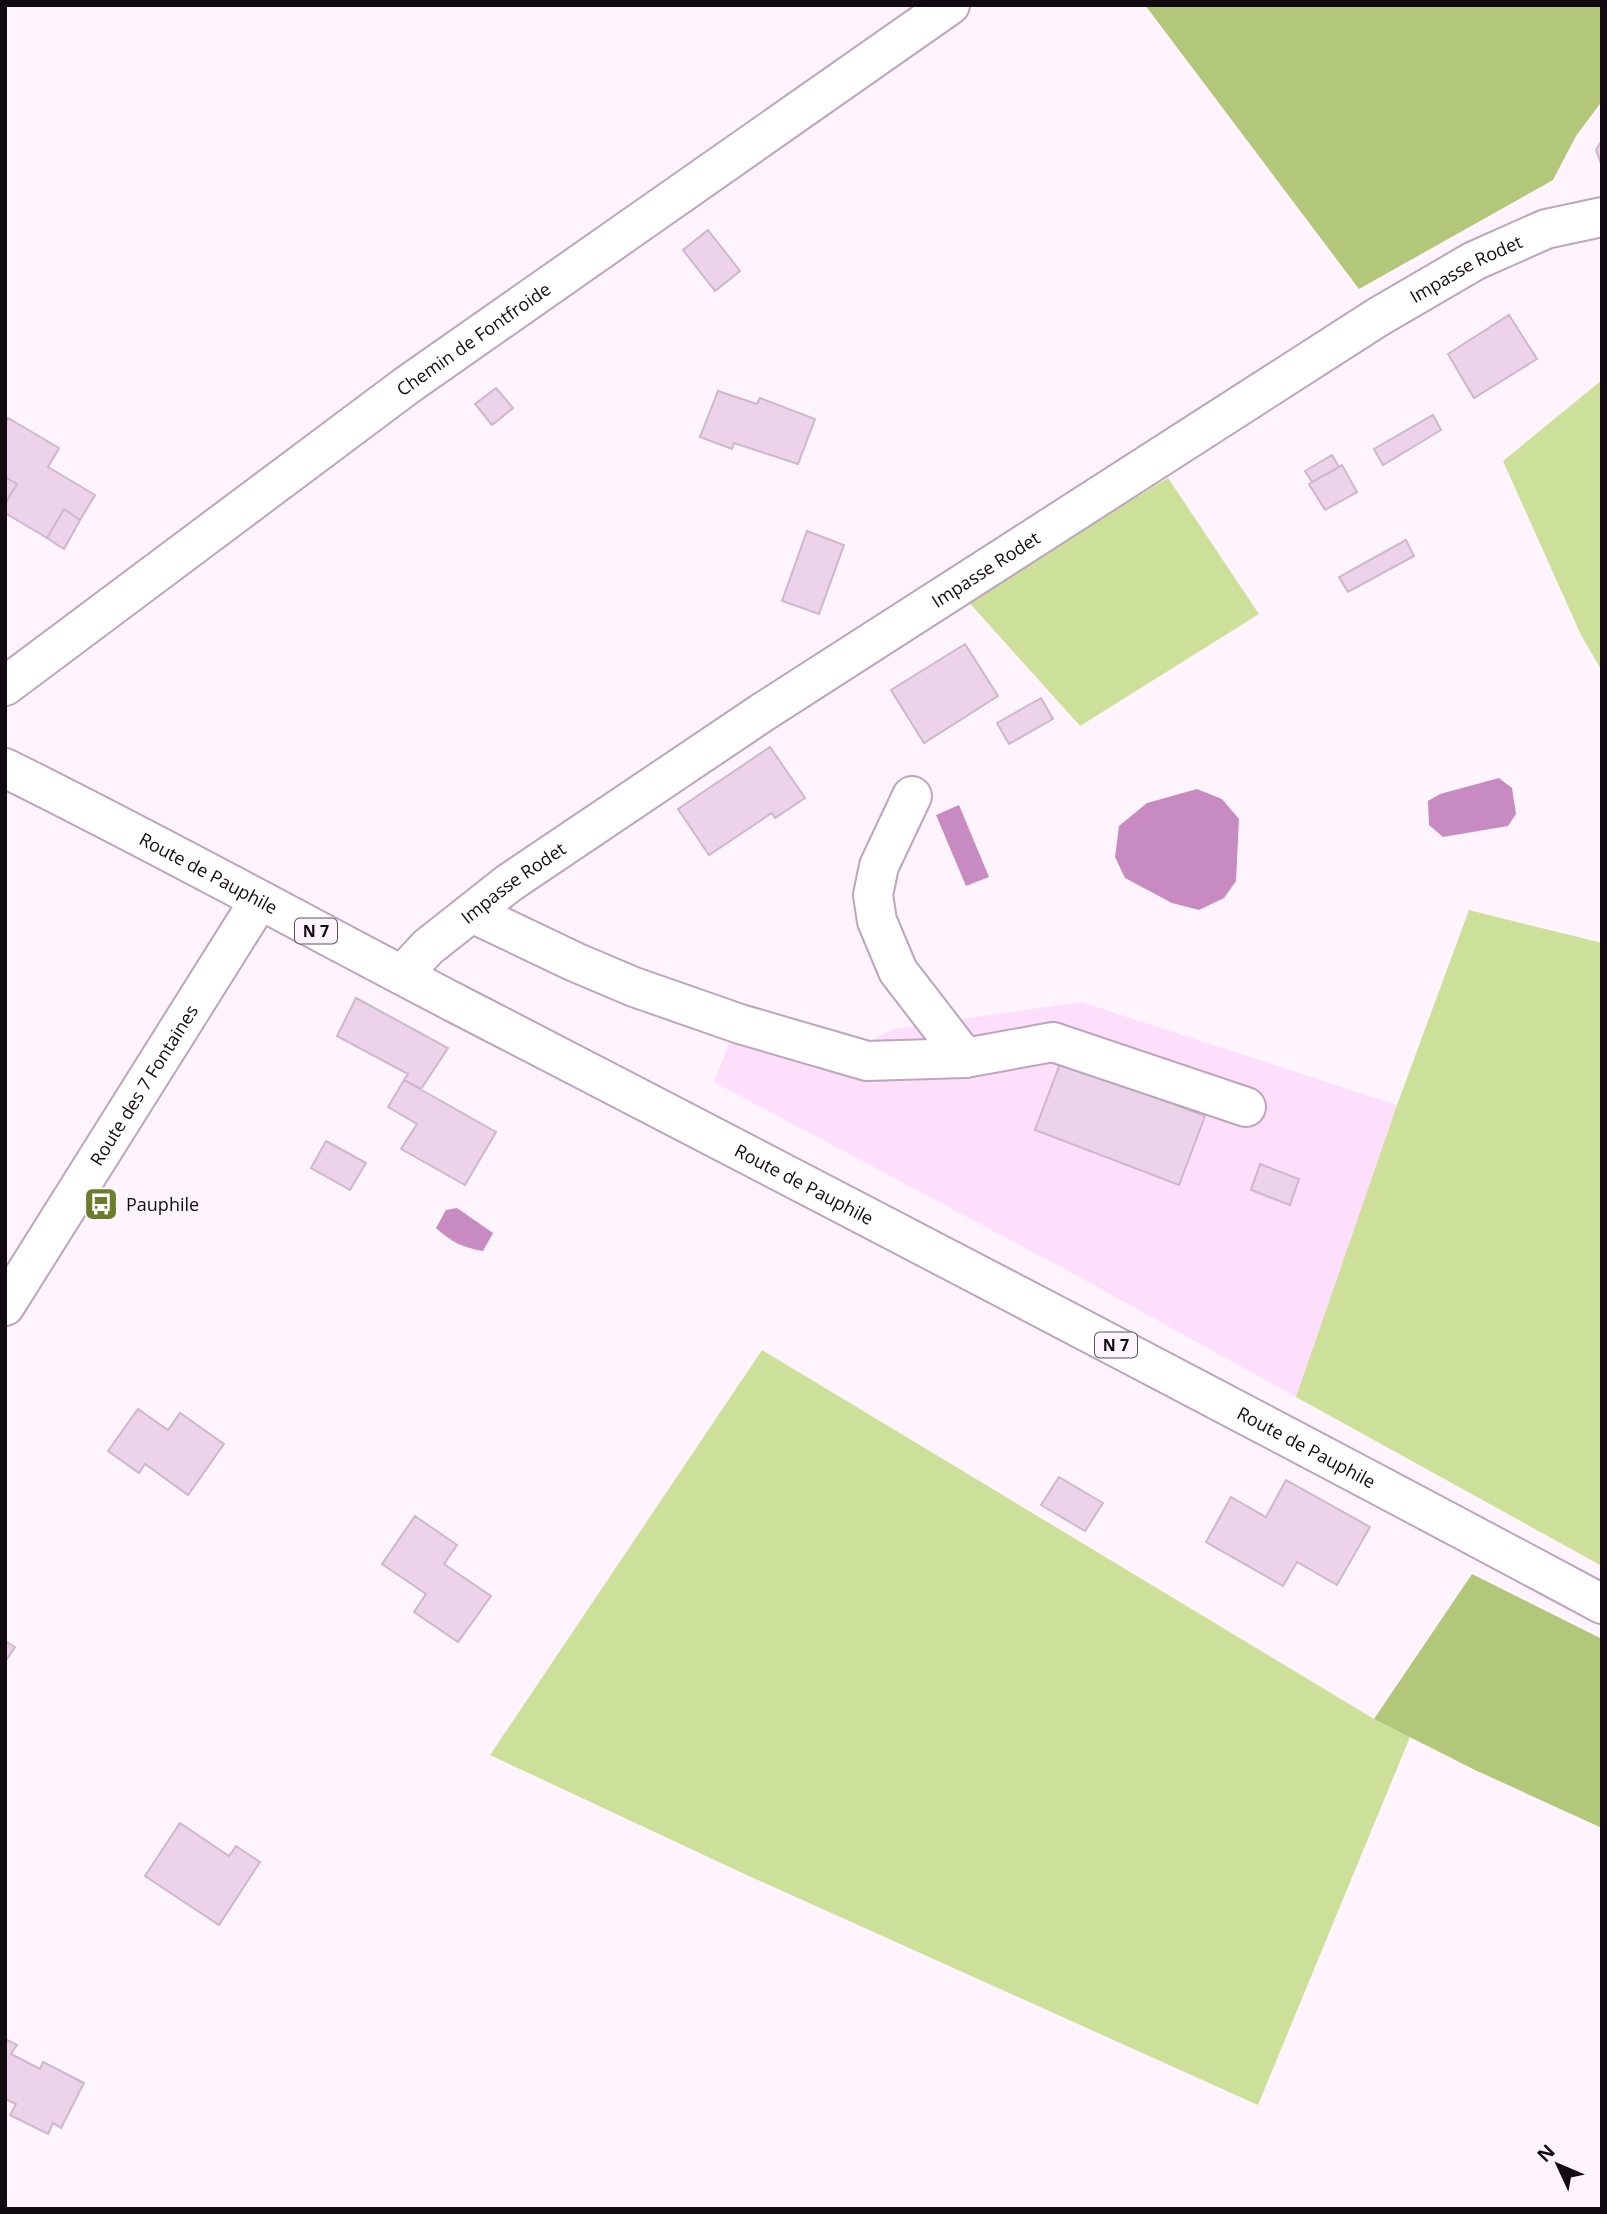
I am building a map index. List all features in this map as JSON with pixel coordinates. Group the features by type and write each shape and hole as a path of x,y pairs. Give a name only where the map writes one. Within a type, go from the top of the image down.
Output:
{"street":[{"name":"Chemin de Fontfroide","path":"5,685 406,386 950,5"},
{"name":"Impasse Rodet","path":"402,975 428,947 509,883 763,712 1378,317 1474,261 1546,229 1602,217"},
{"name":"Route de Pauphile","path":"5,768 1196,1387 1602,1604"},
{"path":"912,796 878,866 873,895 877,921 898,971 965,1058"},
{"name":"Route des 7 Fontaines","path":"5,1306 259,901"},
{"path":"472,913 634,987 740,1024 867,1061 965,1058 1053,1042 1246,1107"}],"shaded area":[{"path":"1499,778 1512,788 1516,814 1508,826 1443,837 1429,825 1428,801 1440,794"},
{"path":"1197,789 1222,799 1239,819 1236,881 1224,898 1199,910 1172,903 1125,878 1115,857 1119,826 1147,803"},
{"path":"959,805 989,877 966,886 936,815"},
{"path":"1081,1002 1397,1105 1296,1397 1063,1268 714,1082 744,1007 865,1044 893,1029"},
{"path":"457,1208 493,1233 483,1251 458,1244 436,1228 446,1210"}],"green space":[{"path":"1145,5 1602,5 1602,101 1576,136 1553,180 1359,289"},
{"path":"1602,380 1602,671 1581,635 1503,461"},
{"path":"1168,478 1259,614 1080,726 966,599"},
{"path":"1469,910 1602,943 1602,1566 1296,1397 1397,1105"},
{"path":"762,1350 1374,1719 1410,1737 1258,2105 738,1871 490,1755"},
{"path":"1472,1574 1602,1639 1602,1828 1475,1770 1374,1719"}],"building":[{"path":"1602,140 1602,166 1596,150"},
{"path":"708,230 740,271 715,291 683,250"},
{"path":"1509,315 1537,359 1474,398 1448,354"},
{"path":"496,388 513,408 492,425 475,404"},
{"path":"718,391 757,404 760,398 815,419 798,464 734,443 732,449 700,437"},
{"path":"1433,415 1441,430 1383,465 1374,449"},
{"path":"8,418 59,448 48,467 95,495 80,520 64,509 47,538 5,513 5,504 17,484 5,477 5,423"},
{"path":"1332,455 1339,467 1312,482 1305,471"},
{"path":"1342,465 1357,492 1325,510 1309,484"},
{"path":"5,477 17,484 7,500 5,499"},
{"path":"64,509 80,520 64,549 47,538"},
{"path":"807,531 844,545 819,614 782,601"},
{"path":"1406,540 1414,556 1348,592 1339,577"},
{"path":"965,644 998,696 924,743 891,690"},
{"path":"1041,698 1053,719 1009,744 997,723"},
{"path":"770,747 805,798 775,818 772,813 709,855 678,809"},
{"path":"356,998 448,1048 421,1089 404,1080 408,1074 337,1036"},
{"path":"1061,1061 1205,1116 1179,1185 1035,1130"},
{"path":"404,1080 496,1132 465,1185 401,1149 417,1124 388,1107"},
{"path":"326,1141 366,1163 350,1190 311,1168"},
{"path":"1260,1164 1299,1179 1290,1205 1251,1190"},
{"path":"138,1409 168,1430 180,1413 224,1444 188,1495 145,1464 139,1473 108,1451"},
{"path":"1059,1477 1103,1503 1085,1531 1041,1505"},
{"path":"1286,1480 1370,1527 1337,1585 1297,1562 1283,1586 1206,1542 1231,1497 1266,1517"},
{"path":"415,1516 457,1545 444,1564 491,1596 458,1642 414,1612 426,1594 382,1564"},
{"path":"5,1641 15,1647 5,1662"},
{"path":"180,1823 229,1856 236,1846 260,1862 219,1925 145,1876"},
{"path":"5,2039 17,2045 11,2054 40,2069 43,2062 84,2083 61,2128 53,2123 48,2134 10,2115 16,2104 5,2099"}],"place":[{"name":"Pauphile","path":"101,1204"}]}
